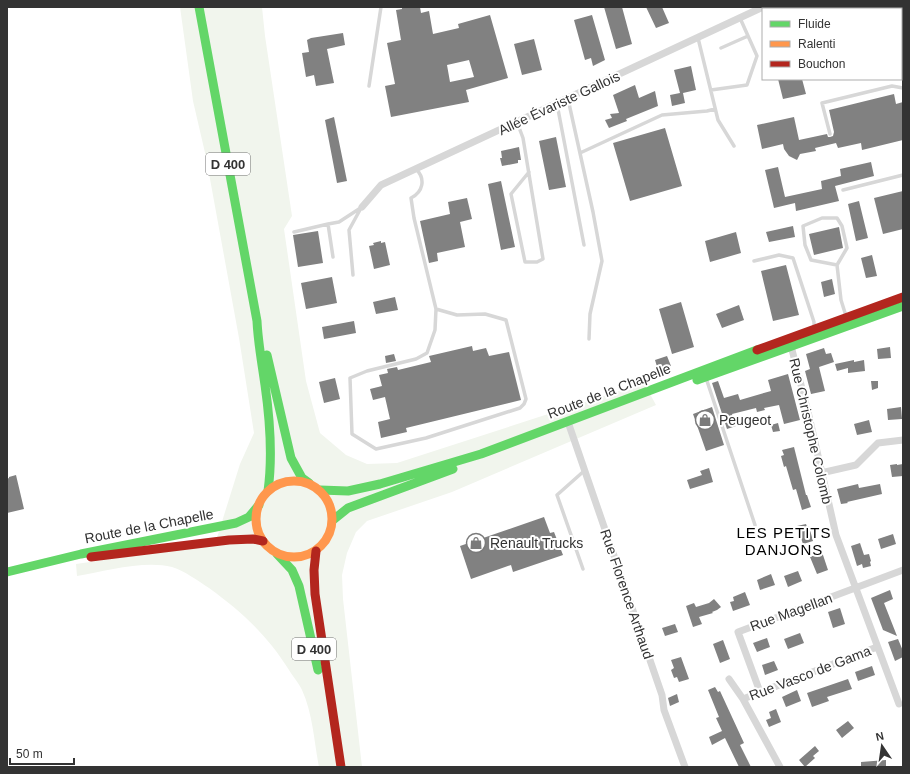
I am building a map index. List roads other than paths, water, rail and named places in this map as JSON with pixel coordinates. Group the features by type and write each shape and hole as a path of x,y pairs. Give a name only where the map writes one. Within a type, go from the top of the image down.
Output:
{"main road":[{"name":"D 400","path":"199,7 257,321 262,336 291,458 302,478 310,484"},
{"name":"Route de la Chapelle","path":"320,490 348,491 380,484 481,454 706,376 790,342 814,329 902,302"},
{"name":"Route de la Chapelle","path":"333,520 339,514 360,503 568,424 902,302"},
{"name":"D 400","path":"257,321 257,336 270,425 271,467 268,491"},
{"path":"288,481 300,481 310,484 320,490 332,509 333,520 330,532 316,551 296,557 286,556 276,552 263,541 258,530 256,517 259,504 268,491 278,484 288,481"},
{"name":"Route de la Chapelle","path":"7,572 126,544 236,523 249,517 259,504"},
{"name":"Route de la Chapelle","path":"38,564 228,540 253,539 263,541"},
{"name":"D 400","path":"316,551 314,570 315,594 340,767"},
{"name":"D 400","path":"276,552 292,570 299,586 338,752"}],"street":[{"name":"Allée Évariste Gallois","path":"362,207 381,185 763,7"},
{"name":"Rue Christophe Colomb","path":"790,342 809,416 836,535 899,704"},
{"name":"Rue Florence Arthaud","path":"568,424 662,695 664,710 686,767"},
{"path":"821,473 856,465 878,442 903,440"},
{"name":"Rue Magellan","path":"760,692 738,632 903,570"},
{"name":"Rue Vasco de Gama","path":"743,699 877,647"},
{"name":"Rue Vasco de Gama","path":"729,679 743,699 780,767"}],"lane":[{"path":"369,86 381,7"},
{"path":"711,90 748,84 757,56 740,18"},
{"path":"721,48 748,36"},
{"path":"698,38 718,120 734,146"},
{"path":"830,134 822,103 892,86 903,88"},
{"path":"568,99 602,261 590,314 589,339"},
{"path":"557,104 584,245"},
{"path":"580,153 662,115 715,109"},
{"path":"517,122 523,138 529,172 543,258 537,262 525,262 511,194 529,172"},
{"path":"416,169 421,175 422,183 417,194 411,198 436,309 434,330 427,353 416,359 367,371 350,378 352,434 376,449 426,438 520,408 524,404 526,399 506,320 485,314 457,315 436,309"},
{"path":"843,190 903,175"},
{"path":"294,232 340,222 362,207"},
{"path":"353,274 350,230 362,207"},
{"path":"837,265 811,260 805,245 804,226 822,218 837,218 842,226 847,248 837,265 841,300 846,318"},
{"path":"328,224 333,257"},
{"path":"754,261 779,255 792,258 814,322 814,329"},
{"path":"706,376 755,525"},
{"path":"583,569 557,495 584,471"}],"place":[{"name":"Peugeot","path":"705,420"},
{"name":"Renault Trucks","path":"476,543"}],"district":[{"name":"LES PETITS DANJONS","path":"784,542"}]}
